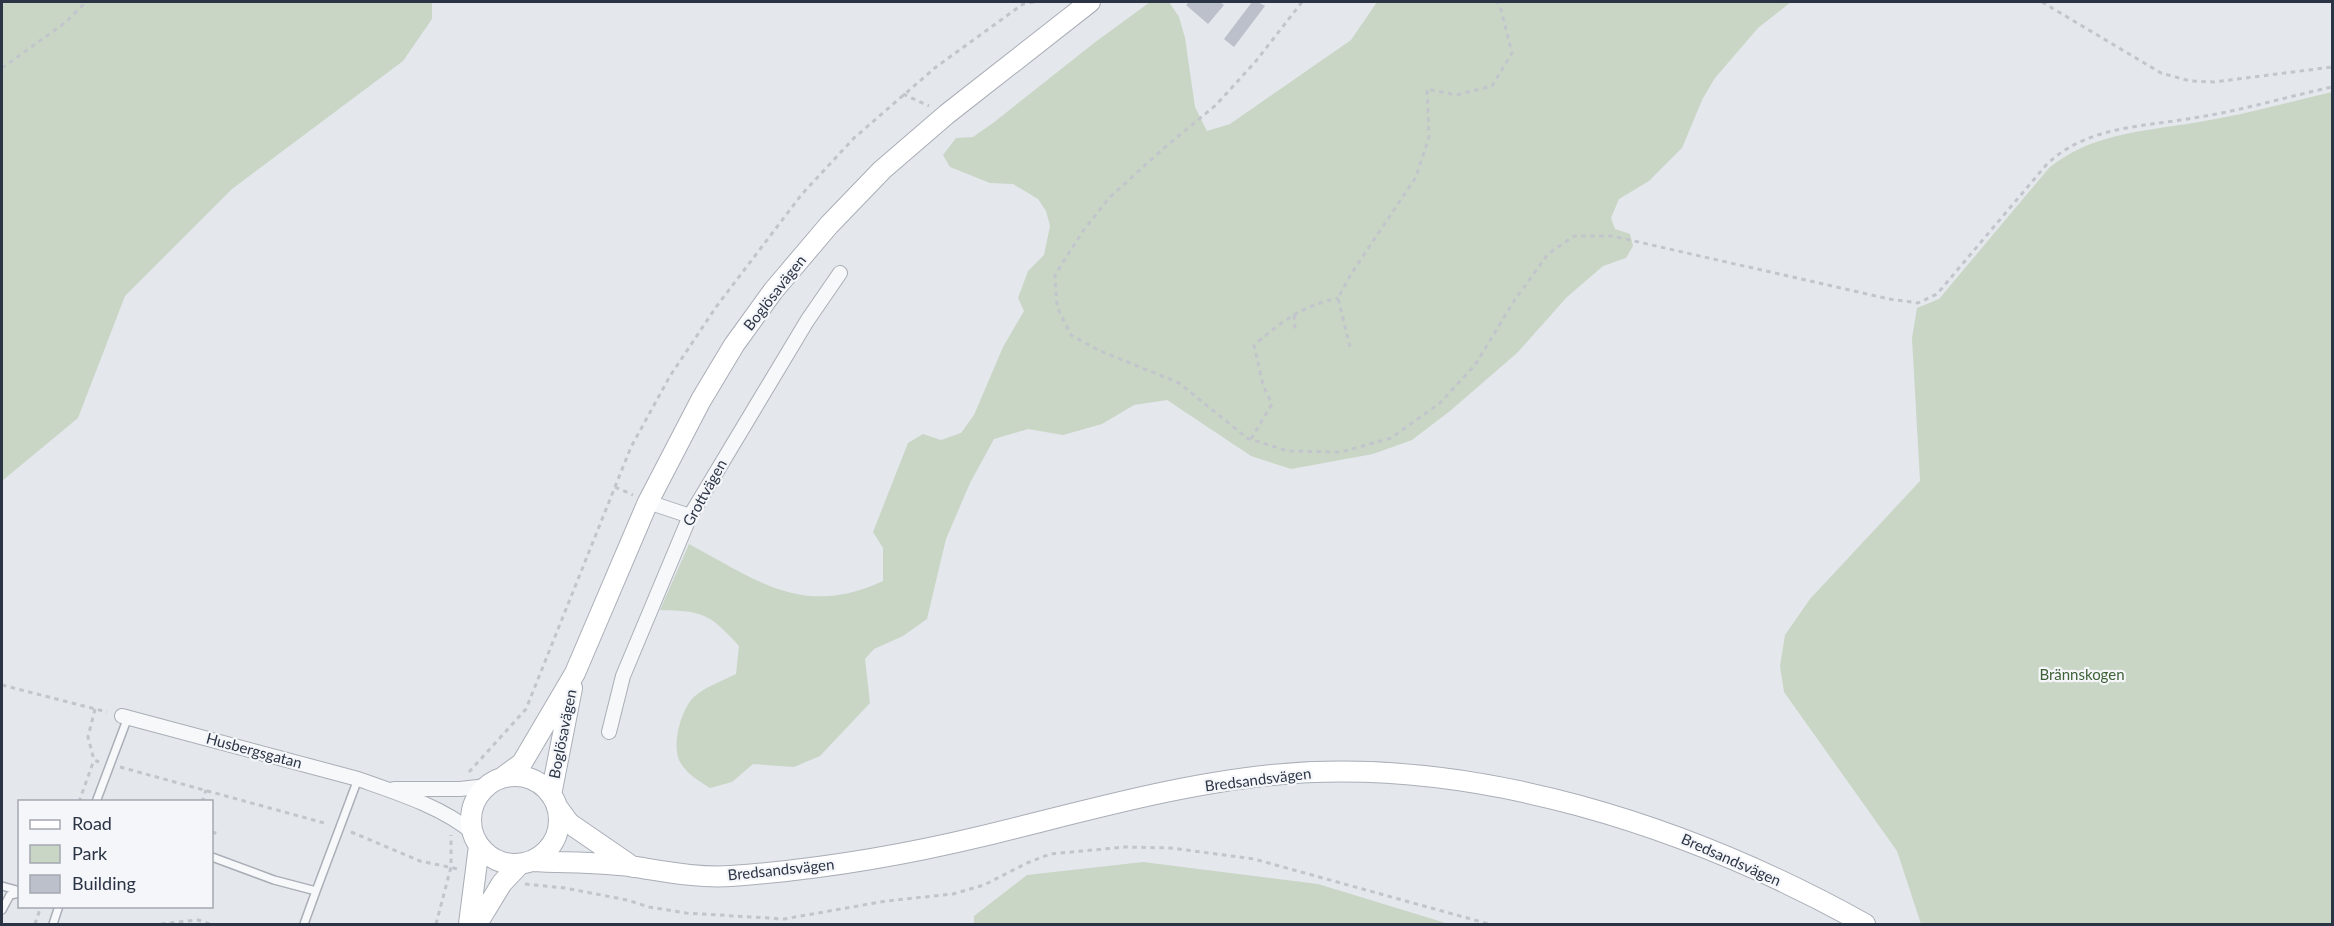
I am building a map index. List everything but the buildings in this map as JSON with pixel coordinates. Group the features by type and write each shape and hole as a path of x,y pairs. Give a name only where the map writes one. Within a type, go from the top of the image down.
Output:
{"street":[{"name":"Boglösavägen","path":"495,782 522,763 575,673 648,502 701,400 734,345 773,291 829,225 882,170 947,114 1090,2"},
{"name":"Grottvägen","path":"609,732 623,676 690,516 807,321 840,273"},
{"path":"648,502 690,516"},
{"name":"Boglösavägen","path":"554,802 575,673"},
{"name":"Husbergsgatan","path":"125,716 358,779 452,817 476,839"},
{"name":"Bredsandsvägen","path":"526,862 633,867 704,877 803,869 891,856 1209,785 1272,775 1349,771 1430,777 1523,792 1594,811 1683,838 1761,872 1865,924"},
{"path":"469,924 477,874 476,839 471,820 472,809 478,795 495,782 518,776 543,785 569,823 633,867"},
{"name":"Husbergsgatan","path":"386,789 460,789 495,782"},
{"path":"477,924 502,883 526,862 547,852 554,843 557,834 554,802"},
{"path":"476,839 498,861 506,864 526,862"}],"lane":[{"path":"96,800 125,716"},
{"path":"304,924 358,779"},
{"path":"213,857 274,880 316,891"},
{"path":"2,886 18,891"},
{"path":"2,910 10,896 18,893"},
{"path":"53,924 58,908"}],"path":[{"path":"2,68 66,22 86,2"},
{"path":"947,114 903,94 936,67 1023,4 1034,2"},
{"path":"1302,2 1256,61 1216,105 1109,198 1083,231 1054,275 1057,307 1071,335 1098,350 1179,383 1251,439 1288,451 1341,452 1391,438 1440,403 1475,365 1514,301 1548,254 1574,236 1612,236 1889,299 1918,303 1937,294 2047,164 2059,153 2108,131 2139,124 2192,118 2332,87"},
{"path":"1350,347 1338,298 1351,274 1416,177 1429,137 1427,89 1456,95 1492,86 1512,53 1497,2"},
{"path":"2042,2 2161,73 2190,81 2214,82 2332,67"},
{"path":"1251,439 1272,404 1263,385 1254,345 1282,322 1311,304 1338,298"},
{"path":"1294,315 1295,329"},
{"path":"2,685 125,716"},
{"path":"79,800 94,760 88,737 95,709"},
{"path":"94,760 340,828 420,861 477,874"},
{"path":"202,800 206,790"},
{"path":"213,832 219,834"},
{"path":"502,883 565,888 686,913 784,919 886,901 954,894 984,885 1027,862 1050,854 1125,848 1171,848 1254,859 1489,924"},
{"path":"436,924 451,867"},
{"path":"35,924 40,908"},
{"path":"161,924 198,920 210,924"}],"green space":[{"path":"2,2 432,2 432,19 403,61 232,189 125,296 78,418 2,481"},
{"path":"1150,2 1169,2 1179,17 1185,38 1195,107 1207,131 1230,124 1351,40 1377,2 1791,2 1758,28 1715,78 1703,98 1682,148 1649,181 1619,199 1611,218 1615,229 1630,234 1633,246 1626,258 1603,266 1567,297 1517,353 1450,411 1412,440 1373,454 1291,469 1251,456 1167,400 1134,405 1102,424 1063,435 1028,429 994,439 970,483 946,539 927,619 903,636 874,649 865,659 870,703 820,756 794,767 753,764 732,782 710,788 689,773 679,760 677,736 679,726 686,709 695,696 736,674 739,646 721,627 705,616 697,613 660,610 689,544 760,582 805,595 829,596 855,592 883,581 883,548 873,532 908,443 923,434 941,440 961,433 974,415 1003,347 1024,311 1018,298 1028,271 1044,255 1050,226 1046,211 1038,199 1013,184 990,183 950,167 943,155 956,138 973,137 993,123"},
{"name":"Brännskogen","path":"2332,92 2332,924 1921,924 1897,851 1784,692 1780,666 1785,635 1810,599 1920,481 1912,338 1917,308 1939,299 2049,168 2082,148 2118,136 2228,117"},
{"path":"1143,862 1318,884 1449,924 974,924 974,916 1027,875"}]}
